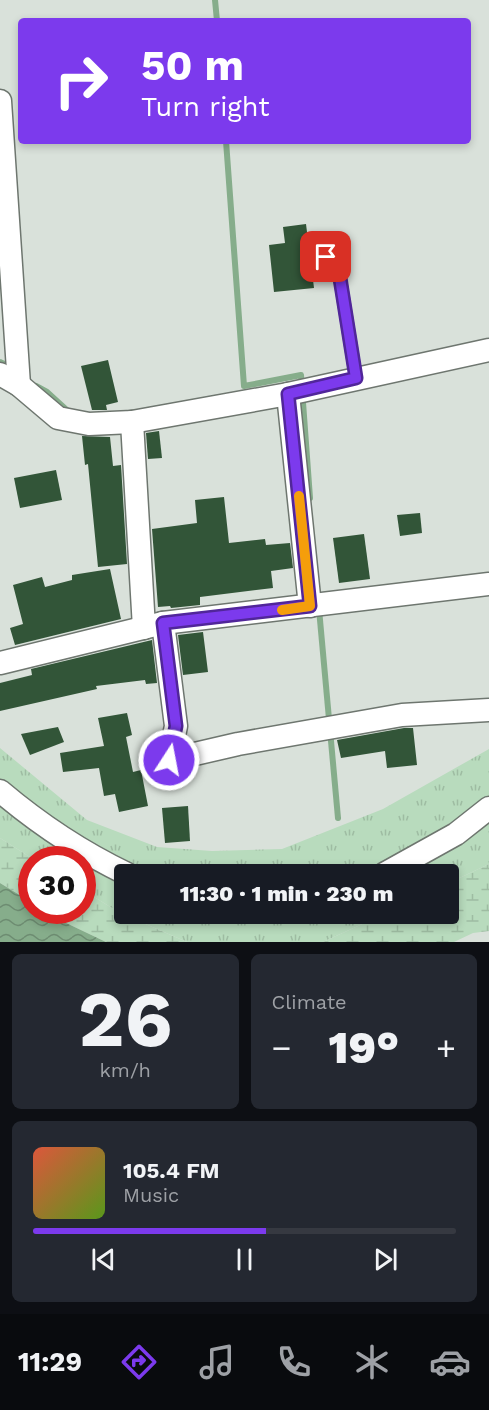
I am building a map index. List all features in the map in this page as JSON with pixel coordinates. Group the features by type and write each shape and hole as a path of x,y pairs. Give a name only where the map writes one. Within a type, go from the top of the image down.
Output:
{"street":[{"path":"0,101 14,376 58,418 89,424 132,422 297,392 489,350"},
{"path":"297,392 316,606"},
{"path":"132,422 153,625 176,726 169,760 238,744 402,715 489,710"},
{"path":"0,663 153,625 489,584"},
{"path":"0,791 38,822 97,860 114,868"},
{"path":"456,834 489,808"},
{"path":"402,864 456,834 489,822"}],"lane":[{"path":"326,257 335,264 339,272 356,378"}],"green space":[{"path":"0,748 87,820 157,847 212,851 282,849 383,809 489,749 489,864 459,878 459,864 114,864 114,909 96,898 96,846 18,846 18,849 0,838"},
{"path":"0,838 18,849 18,894 0,883"},
{"path":"489,864 489,931 473,933 454,942 323,942 362,924 459,924 459,878"},
{"path":"96,898 114,909 114,924 145,924 187,942 106,942 68,924 96,924"},
{"path":"145,924 362,924 323,942 187,942"}],"water":[{"path":"0,883 18,894 18,924 68,924 106,942 0,942"}],"building":[{"path":"306,224 314,288 274,292 269,245 285,243 283,227"},
{"path":"108,360 118,402 106,405 107,410 92,410 81,366"},
{"path":"159,431 162,458 148,459 146,433"},
{"path":"82,436 110,437 113,466 121,465 127,564 98,567 88,464 85,465"},
{"path":"56,470 62,500 20,508 14,478"},
{"path":"224,497 229,543 265,539 266,545 290,543 293,568 271,571 273,588 200,597 200,605 158,607 152,529 197,523 195,500"},
{"path":"420,513 422,533 400,536 397,515"},
{"path":"364,534 370,579 339,583 333,538"},
{"path":"110,569 121,619 15,645 10,628 23,624 13,585 42,577 45,587 72,580 72,575"},
{"path":"203,632 208,672 183,675 178,635"},
{"path":"152,640 157,683 146,684 145,680 96,686 97,689 0,711 0,683 32,675 31,669"},
{"path":"127,713 132,735 126,737 133,772 141,770 148,806 119,812 115,794 104,796 99,768 63,772 60,753 104,746 98,718"},
{"path":"58,727 64,742 30,755 21,734"},
{"path":"413,728 417,765 387,768 385,751 341,758 337,740"},
{"path":"188,806 190,841 165,843 162,808"}],"waterway":[{"path":"215,0 217,18"},
{"path":"226,144 244,386 301,375 310,498"},
{"path":"0,362 11,367"},
{"path":"36,386 47,392 70,413"},
{"path":"319,609 338,818"}],"slow traffic":[{"path":"282,610 310,606 299,496"}],"route":[{"path":"169,760 176,726 163,623 310,606 288,394 356,378 339,272 335,264 326,257"}]}
